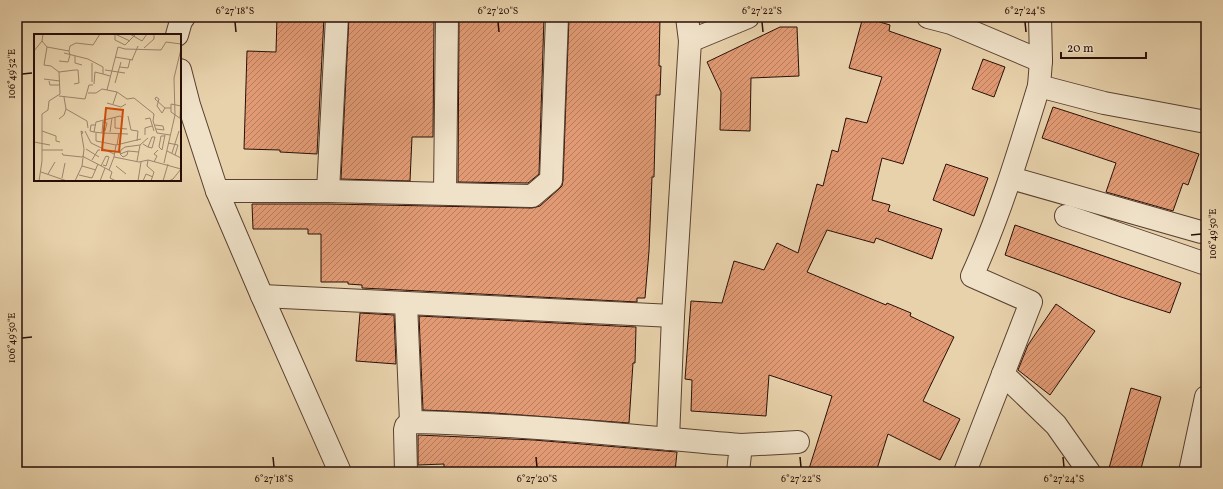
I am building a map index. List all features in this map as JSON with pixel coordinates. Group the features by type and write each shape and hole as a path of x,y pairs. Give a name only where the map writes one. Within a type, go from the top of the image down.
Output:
{"street":[{"path":"177,34 181,21 184,17"},
{"path":"328,191 338,17"},
{"path":"445,193 446,17"},
{"path":"217,191 328,191 532,196 551,180 557,17"},
{"path":"668,439 673,316 690,41 688,17"},
{"path":"690,41 748,17"},
{"path":"928,17 951,23 1041,61"},
{"path":"965,472 1031,302 972,276 986,245 1011,178 1039,86 1041,61 1040,17"},
{"path":"181,74 189,105 217,191 340,472"},
{"path":"1039,86 1104,103 1206,122"},
{"path":"1011,178 1201,232 1206,232"},
{"path":"1066,216 1206,264"},
{"path":"262,296 673,316"},
{"path":"406,303 411,422"},
{"path":"1004,374 1056,425 1088,472"},
{"path":"1190,472 1206,397"},
{"path":"406,472 405,430 406,426 411,422 561,429 741,445 798,442"},
{"path":"738,472 741,445"}],"building":[{"path":"277,17 324,17 317,154 280,152 280,150 244,149 247,51 276,52"},
{"path":"349,17 429,17 429,21 434,21 433,137 412,137 410,181 341,179"},
{"path":"491,17 544,17 539,174 528,183 458,182 459,21 491,21"},
{"path":"569,17 660,17 660,95 656,95 654,177 652,177 649,251 645,298 637,298 637,302 362,288 362,285 348,284 348,282 321,282 321,234 308,234 308,229 253,229 252,204 532,208 540,206 562,186 563,181"},
{"path":"863,17 890,25 889,31 941,49 903,164 882,158 872,200 890,205 888,211 942,229 932,259 876,238 874,243 827,230 807,272 886,305 887,303 911,313 910,316 954,337 923,401 960,419 940,460 888,434 876,472 808,472 832,396 769,375 766,416 691,411 692,380 685,379 691,301 722,303 734,261 764,270 777,243 798,253 817,184 823,186 832,150 838,152 846,118 867,123 882,77 849,68"},
{"path":"780,27 797,27 799,76 751,78 750,131 720,130 721,92 707,62"},
{"path":"983,59 1005,67 994,97 972,89"},
{"path":"1053,107 1199,154 1188,185 1183,183 1173,211 1106,192 1116,163 1042,138"},
{"path":"946,164 988,178 974,216 933,200"},
{"path":"1015,225 1181,283 1170,313 1005,255"},
{"path":"1056,304 1095,331 1050,395 1018,370 1028,345"},
{"path":"360,313 394,315 396,364 356,361"},
{"path":"419,316 636,327 635,363 633,363 629,423 494,413 423,410"},
{"path":"1131,388 1161,397 1140,472 1108,472"},
{"path":"418,435 534,440 677,452 675,472 444,472 444,464 418,465"}]}
